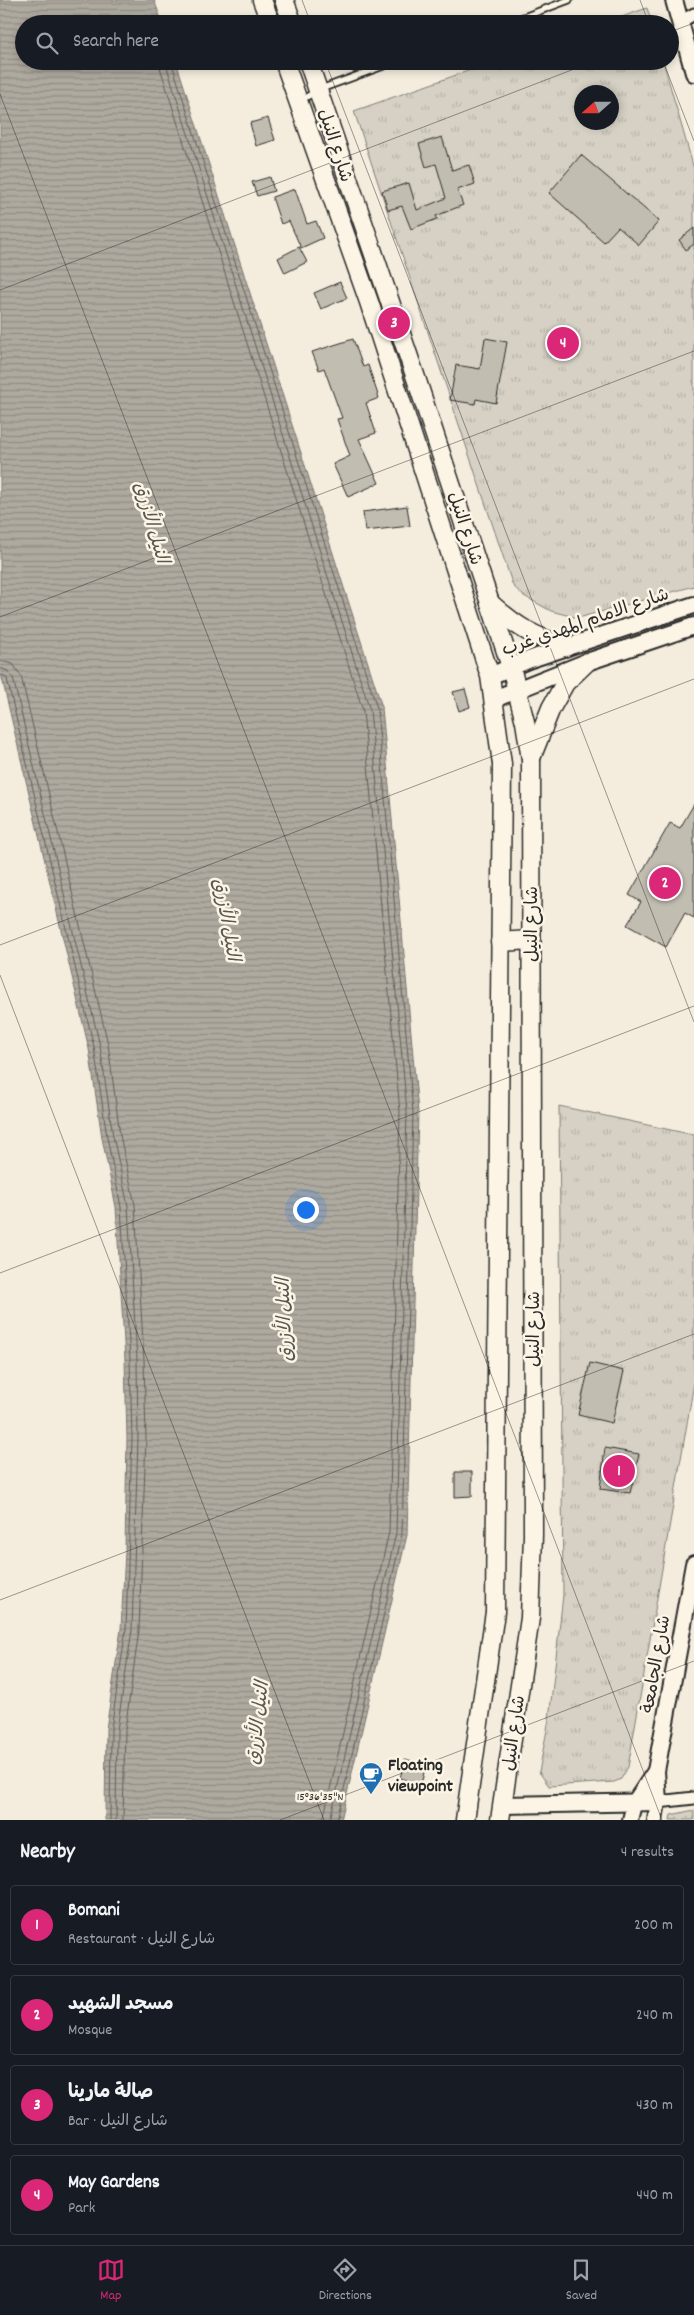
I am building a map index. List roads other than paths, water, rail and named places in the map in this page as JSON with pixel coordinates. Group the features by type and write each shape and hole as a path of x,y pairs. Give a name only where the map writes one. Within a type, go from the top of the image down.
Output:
{"main road":[{"path":"262,0 268,15"},
{"path":"284,0 290,15"},
{"path":"674,0 687,18 694,73"},
{"name":"شارع النيل","path":"287,70 369,302 490,676 502,764 495,1612 465,1820"},
{"name":"شارع النيل","path":"311,70 511,667 531,759 534,1535 530,1618 501,1812"},
{"path":"438,513 458,504"},
{"path":"490,603 513,624 536,637 566,647"},
{"name":"شارع الامام المهدي غرب","path":"490,676 566,647 694,606"},
{"path":"494,699 587,662 694,626"},
{"path":"531,759 551,708 565,683 587,662"},
{"path":"500,942 531,940"},
{"name":"شارع الجامعة","path":"658,1802 656,1771 694,1564"},
{"name":"شارع الجامعة","path":"634,1804 656,1771"},
{"path":"501,1812 658,1802"}],"street":[{"path":"655,1820 658,1802 694,1798"},
{"path":"630,1820 634,1804"}],"lane":[{"path":"528,15 569,0"},
{"path":"299,102 318,90 372,70"}],"water":[{"name":"النيل الأزرق","path":"0,0 154,0 160,15 15,15 15,70 179,70 382,707 418,1112 407,1535 341,1820 105,1820 106,1729 121,1629 125,1551 127,1438 125,1360 116,1207 102,1138 89,1049 0,670"}],"place":[{"name":"صالة مارينا","path":"394,323"},
{"name":"May Gardens","path":"563,343"},
{"name":"مسجد الشهيد","path":"665,883"},
{"name":"Bomani","path":"619,1471"},
{"name":"Floating viewpoint","path":"371,1795"}]}
